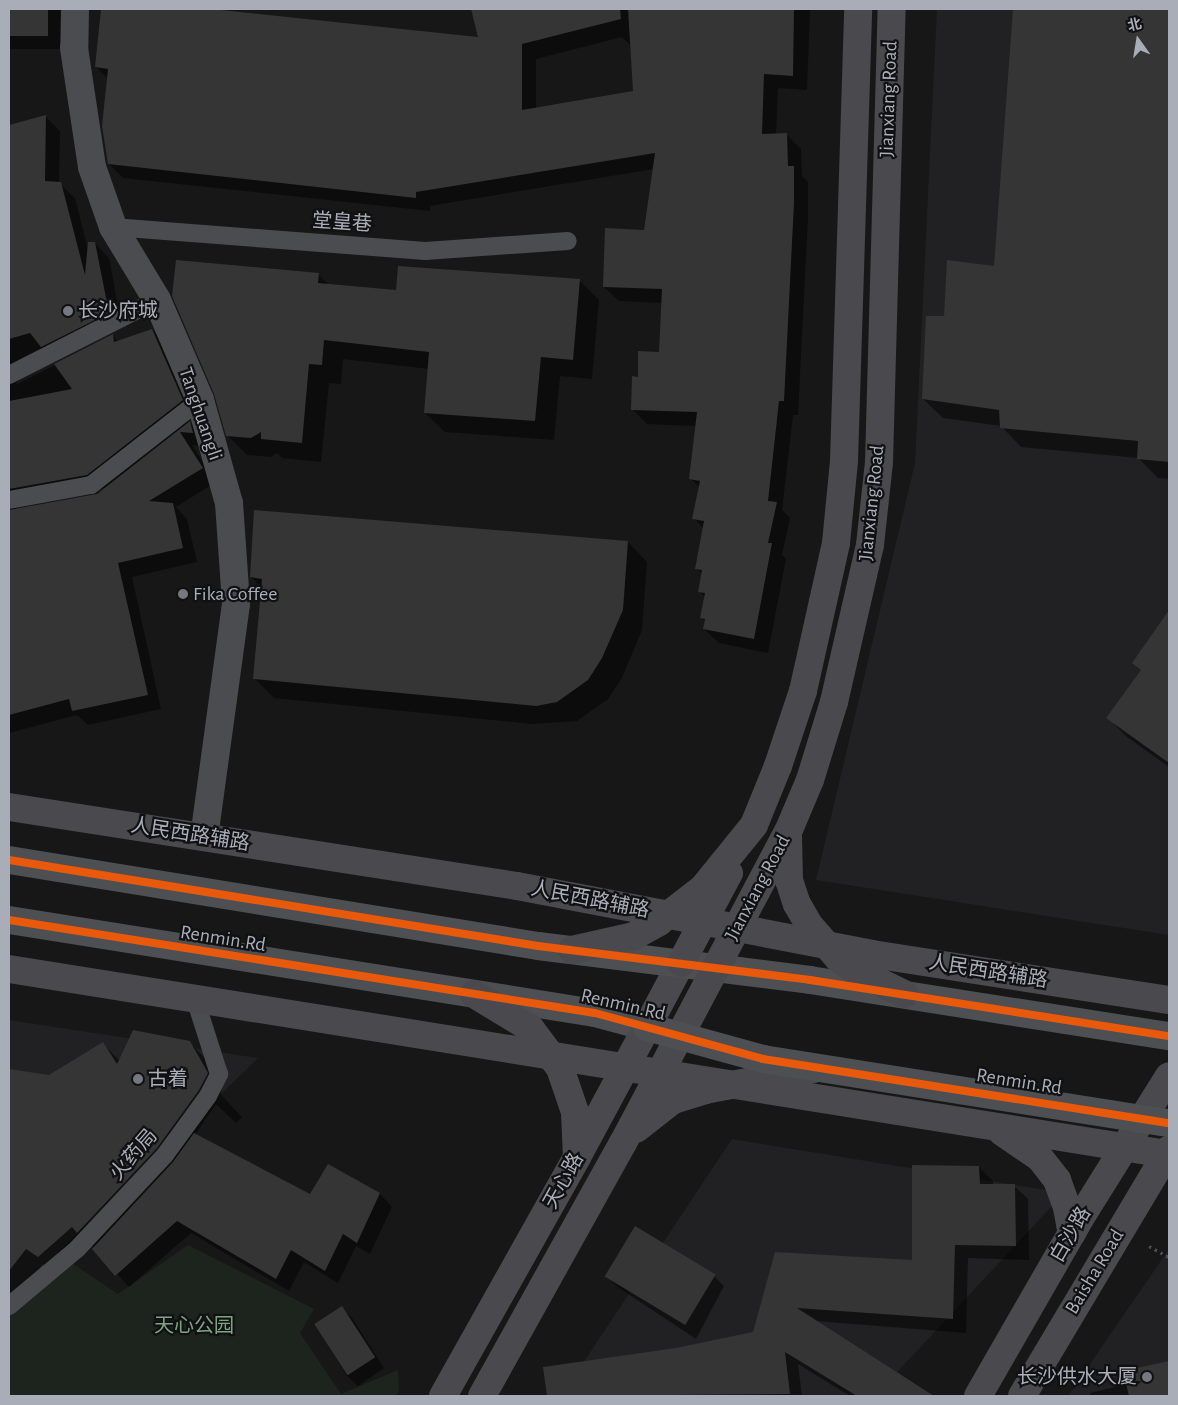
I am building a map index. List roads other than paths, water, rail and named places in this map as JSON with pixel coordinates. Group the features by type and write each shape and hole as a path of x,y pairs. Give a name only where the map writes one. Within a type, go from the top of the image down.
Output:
{"main road":[{"name":"Jianxiang Road","path":"681,963 754,825 778,766 803,691 836,543 844,461 858,9"},
{"name":"Jianxiang Road","path":"716,968 788,832 810,780 834,702 870,545 878,462 892,9"},
{"name":"人民西路辅路","path":"9,807 517,886 872,954 1169,1000"},
{"path":"572,950 615,942 659,922 703,888 754,825"},
{"path":"788,832 786,858 789,880 797,904 809,925 838,958 854,970 904,994"},
{"path":"9,860 572,950 904,994 1169,1036"},
{"name":"Renmin.Rd","path":"9,920 595,1013 763,1059 1169,1122"},
{"name":"天心路","path":"443,1396 577,1157 681,963"},
{"name":"天心路","path":"482,1396 623,1143 716,968"},
{"path":"9,970 1125,1147 1168,1151"},
{"path":"1130,994 1169,985"},
{"path":"474,994 530,1028 560,1068 575,1112 577,1157"},
{"path":"623,1143 652,1114 673,1100 714,1088 821,1068"},
{"name":"白沙路","path":"978,1396 1072,1234 1169,1076"},
{"path":"987,1125 1017,1140 1040,1158 1057,1180 1067,1207 1072,1234"},
{"name":"Baisha Road","path":"1022,1396 1168,1151"}],"street":[{"name":"Tanghuangli","path":"75,9 74,48 80,101 92,166 113,227 157,300 200,400 229,503 236,604 204,837"}],"lane":[{"name":"堂皇巷","path":"113,227 425,251 568,241"},
{"path":"9,375 157,300"},
{"path":"9,500 91,485 200,400"},
{"name":"火药局","path":"9,1306 77,1249 165,1155 208,1096 219,1074 195,999"}],"place":[{"name":"长沙府城","path":"68,311"},
{"name":"Fika Coffee","path":"183,594"},
{"name":"古着","path":"138,1079"},
{"name":"长沙供水大厦","path":"1147,1377"}],"park label":[{"name":"天心公园","path":"194,1326"}]}
